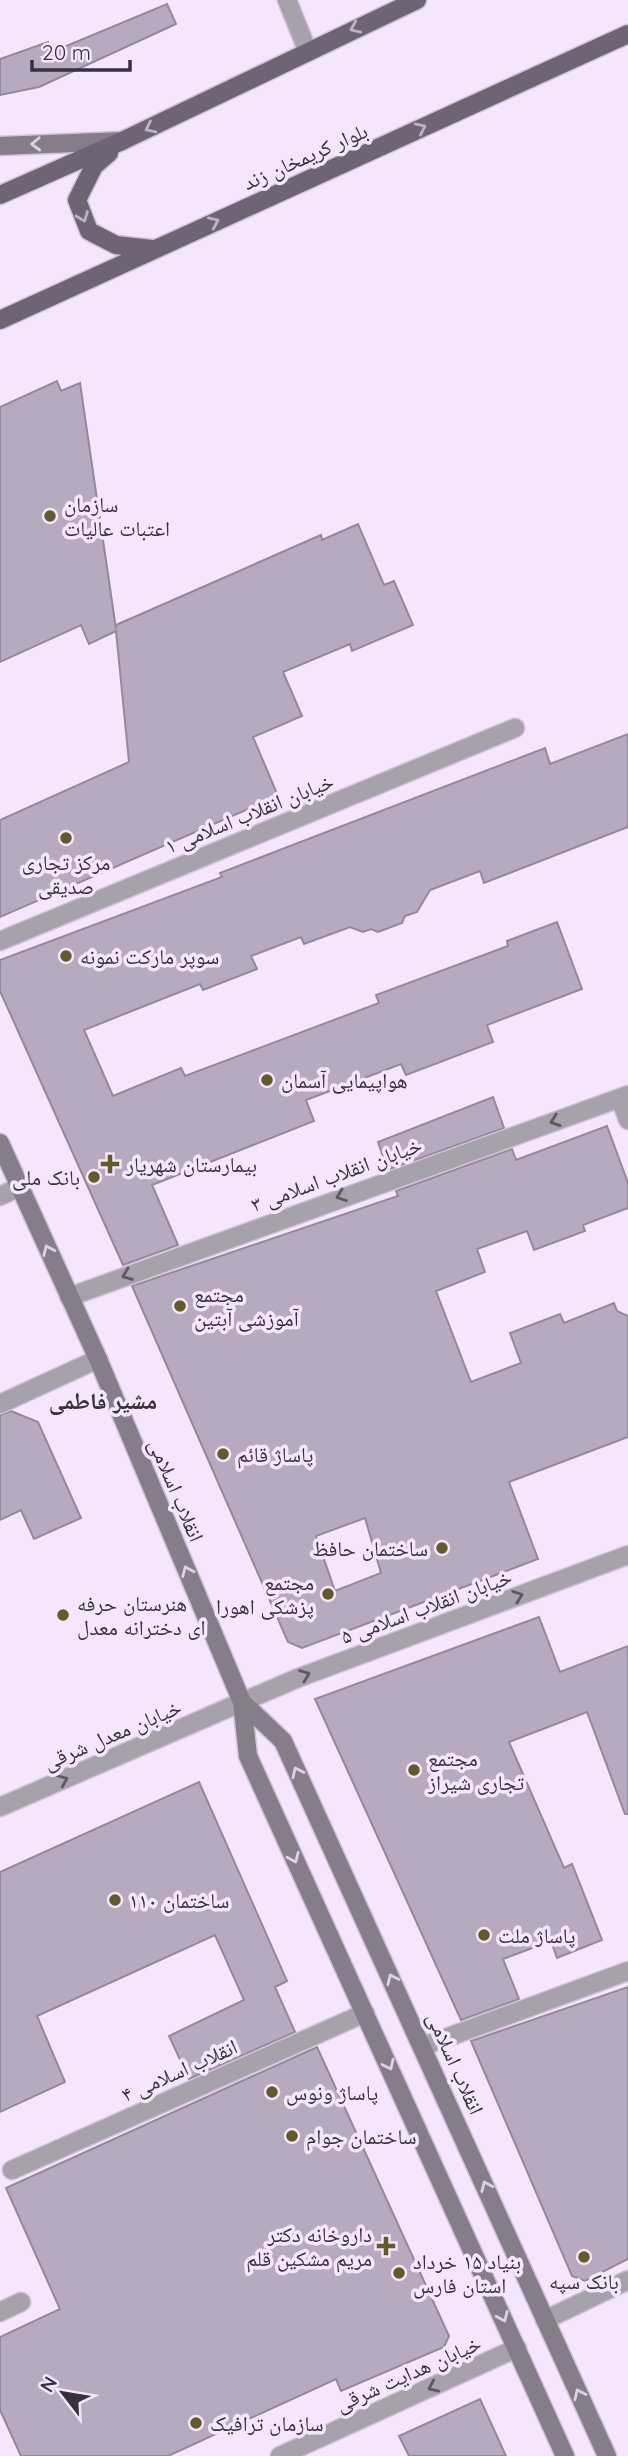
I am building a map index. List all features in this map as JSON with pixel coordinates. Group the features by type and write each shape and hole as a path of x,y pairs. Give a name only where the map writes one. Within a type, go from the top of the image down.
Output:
{"main road":[{"path":"0,195 122,141 417,0"},
{"name":"بلوار کریمخان زند","path":"0,320 628,34"},
{"path":"122,141 94,166 77,200 89,231 116,245 152,249"},
{"path":"0,146 122,141"},
{"name":"انقلاب اسلامی","path":"0,1143 98,1359 242,1702 248,1756 565,2456"},
{"name":"انقلاب اسلامی","path":"242,1702 283,1741 424,2046 607,2456"}],"street":[{"path":"287,0 308,52"},
{"name":"خیابان انقلاب اسلامی ۱","path":"0,941 515,728"},
{"path":"624,1097 628,1119"},
{"name":"خیابان انقلاب اسلامی ۳","path":"69,1297 624,1097"},
{"path":"0,1196 20,1188"},
{"path":"0,1404 98,1359"},
{"name":"خیابان انقلاب اسلامی ۵","path":"242,1702 298,1678 628,1556"},
{"name":"خیابان معدل شرقی","path":"0,1807 242,1702"},
{"path":"424,2046 628,1970"},
{"name":"۴ انقلاب اسلامی","path":"12,2170 365,2012"},
{"path":"545,2320 628,2280"},
{"path":"0,2312 21,2302"},
{"name":"خیابان هدایت شرقی","path":"280,2456 517,2348"}],"building":[{"path":"167,4 176,24 39,87 0,95 0,59 48,42 52,52"},
{"path":"57,381 61,391 80,383 116,629 116,625 321,535 322,540 358,524 384,585 394,581 413,625 352,651 350,644 283,672 302,716 253,737 278,796 0,917 0,820 129,762 116,631 89,644 81,625 0,662 0,407"},
{"path":"628,734 628,827 484,883 480,871 430,890 417,912 405,916 402,923 378,932 371,929 363,932 350,927 304,944 301,937 251,956 257,969 203,990 200,984 84,1030 113,1096 181,1068 185,1076 379,1003 376,995 508,946 507,941 557,922 582,989 487,1025 493,1042 406,1075 401,1064 306,1100 314,1121 152,1185 178,1245 123,1265 0,991 0,960 222,877 220,873 545,748 550,764"},
{"path":"493,1097 504,1128 388,1170 378,1142"},
{"path":"607,1126 628,1183 628,1208 583,1225 585,1231 534,1250 527,1231 477,1249 485,1272 436,1291 471,1382 521,1363 510,1333 560,1314 564,1323 614,1303 617,1311 628,1316 628,1437 509,1482 538,1559 302,1648 288,1642 132,1286 398,1196 396,1191 512,1149 516,1160","holes":["365,1518 381,1573 335,1591 316,1536"]},
{"path":"11,1411 38,1422 81,1518 34,1539 21,1510 0,1520 0,1415"},
{"path":"539,1617 560,1672 628,1646 628,1814 625,1814 587,1712 509,1742 564,1868 572,1864 602,1940 557,1958 551,1941 503,1959 519,1999 461,2020 315,1699"},
{"path":"199,1782 287,1981 275,1987 295,2032 189,2079 169,2036 244,2000 215,1935 37,2016 65,2082 0,2112 0,1872"},
{"path":"628,1987 628,2259 585,2281 572,2276 471,2041"},
{"path":"317,2047 449,2336 444,2347 341,2391 336,2379 168,2456 21,2456 0,2410 0,2337 60,2309 6,2188"},
{"path":"480,2399 506,2456 409,2456 399,2436"}],"place":[{"name":"سازمان اعتبات عالیات","path":"50,516"},
{"name":"مرکز تجاری صدیقی","path":"66,838"},
{"name":"سوپر مارکت نمونه","path":"66,956"},
{"name":"هواپیمایی آسمان","path":"267,1080"},
{"name":"بیمارستان شهریار","path":"110,1164"},
{"name":"بانک ملی","path":"94,1177"},
{"name":"مجتمع آموزشی آبتین","path":"180,1306"},
{"name":"پاساژ قائم","path":"223,1454"},
{"name":"ساختمان حافظ","path":"442,1548"},
{"name":"مجتمع پزشکی اهورا","path":"328,1594"},
{"name":"هنرستان حرفه ای دخترانه معدل","path":"63,1615"},
{"name":"مجتمع تجاری شیراز","path":"414,1770"},
{"name":"ساختمان ۱۱۰","path":"115,1900"},
{"name":"پاساژ ملت","path":"484,1935"},
{"name":"پاساژ ونوس","path":"272,2092"},
{"name":"ساختمان جوام","path":"292,2136"},
{"name":"داروخانه دکتر مریم مشکین قلم","path":"386,2246"},
{"name":"بانک سپه","path":"584,2257"},
{"name":"بنیاد ۱۵ خرداد استان فارس","path":"399,2273"},
{"name":"سازمان ترافیک","path":"196,2423"}],"district":[{"name":"مشیر فاطمی","path":"103,1400"}]}
